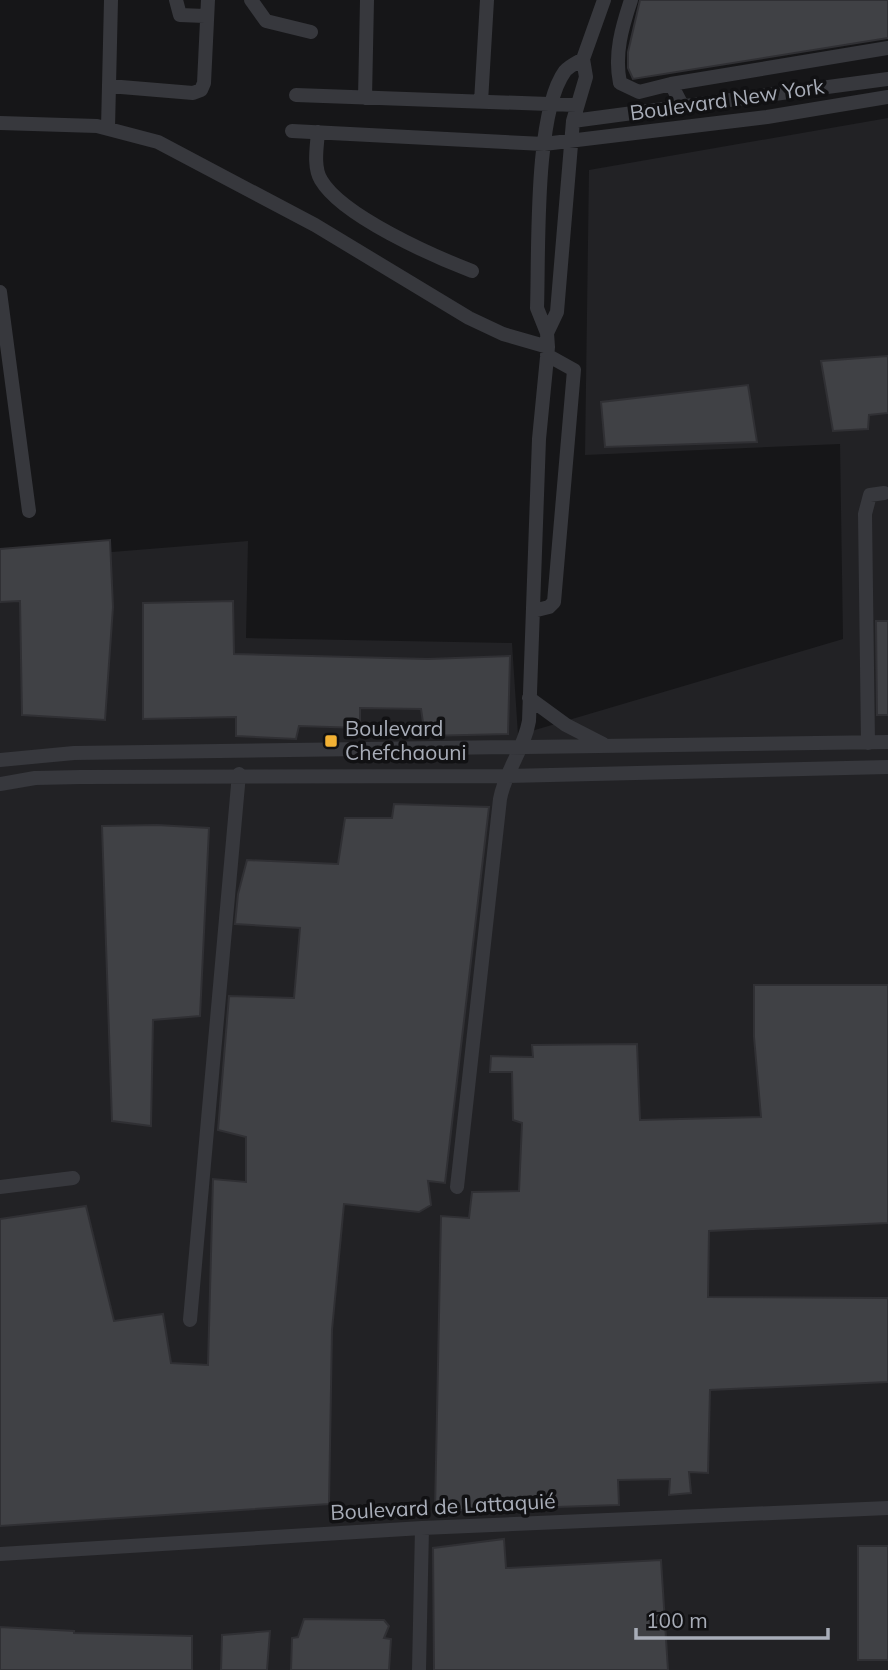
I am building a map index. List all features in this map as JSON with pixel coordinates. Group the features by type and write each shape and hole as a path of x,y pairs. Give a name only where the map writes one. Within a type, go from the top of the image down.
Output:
{"street":[{"path":"108,128 111,0"},
{"path":"176,0 176,10 180,15 205,16"},
{"path":"109,86 193,93 201,90 204,83 205,16 208,0"},
{"path":"251,0 266,21 312,32"},
{"path":"365,98 367,0"},
{"path":"481,102 487,0"},
{"path":"457,1187 500,799 506,776 522,749 529,721 539,439 547,345 557,312 573,121 586,77 583,59 604,0"},
{"path":"631,0 621,29 617,68 620,83 639,92 671,84 888,48"},
{"path":"547,345 537,309 544,144 551,105 565,70 583,59"},
{"name":"Boulevard New York","path":"573,121 888,79"},
{"path":"671,84 683,107"},
{"path":"296,95 576,105"},
{"path":"765,97 768,117"},
{"name":"Boulevard New York","path":"292,131 544,144 572,143 768,117 888,97"},
{"path":"0,123 108,128 136,134 179,151 315,225 469,318 503,334 547,345 574,370 554,602 549,607 533,611"},
{"path":"317,132 317,173 325,186 362,215 403,241 472,271"},
{"path":"0,292 4,354 29,511"},
{"path":"868,743 865,514 870,495 884,493"},
{"path":"529,698 566,725 608,746"},
{"path":"0,760 74,753 888,742"},
{"path":"752,744 753,770"},
{"path":"0,784 35,778 239,774 506,776 888,767"},
{"path":"190,1320 239,774"},
{"path":"0,1187 73,1178"},
{"name":"Boulevard de Lattaquié","path":"0,1554 422,1528 888,1508"},
{"path":"419,1670 422,1528"}],"shaded area":[{"path":"888,118 888,1670 0,1670 0,561 248,541 246,638 512,643 518,735 843,639 840,444 585,455 589,170"}],"building":[{"path":"640,0 888,0 888,38 633,79 628,68 628,52"},
{"path":"888,356 888,413 869,415 868,429 833,431 821,361"},
{"path":"748,385 757,442 605,447 601,402"},
{"path":"110,540 113,607 105,720 22,715 20,601 0,602 0,549"},
{"path":"233,601 234,654 428,659 510,656 508,734 425,736 421,709 360,708 360,728 299,726 296,739 236,736 236,717 143,719 143,603"},
{"path":"876,621 888,621 888,715 877,715"},
{"path":"394,804 489,807 445,1183 428,1181 431,1205 419,1212 344,1204 332,1330 329,1504 0,1526 0,1219 86,1206 114,1321 163,1314 171,1363 208,1365 213,1179 246,1182 246,1137 218,1130 229,996 294,998 300,928 235,924 238,894 247,860 338,864 345,818 392,818"},
{"path":"102,826 209,828 200,1016 153,1020 151,1126 112,1121"},
{"path":"754,985 888,985 888,1223 709,1231 708,1297 888,1298 888,1382 710,1390 708,1473 689,1472 691,1493 669,1495 670,1479 618,1480 619,1505 435,1511 441,1216 469,1218 472,1192 519,1191 522,1123 513,1120 512,1072 490,1072 491,1056 533,1057 532,1045 637,1044 640,1120 761,1117 754,1037"},
{"path":"504,1539 506,1568 661,1560 668,1670 434,1670 433,1548"},
{"path":"858,1546 888,1546 888,1660 858,1660"},
{"path":"304,1619 384,1620 389,1626 384,1638 391,1639 389,1670 291,1670 292,1638 298,1637"},
{"path":"0,1627 74,1633 192,1636 192,1670 0,1670"},
{"path":"270,1631 267,1670 221,1670 222,1635"}],"place":[{"name":"Boulevard Chefchaouni","path":"331,741"}]}
